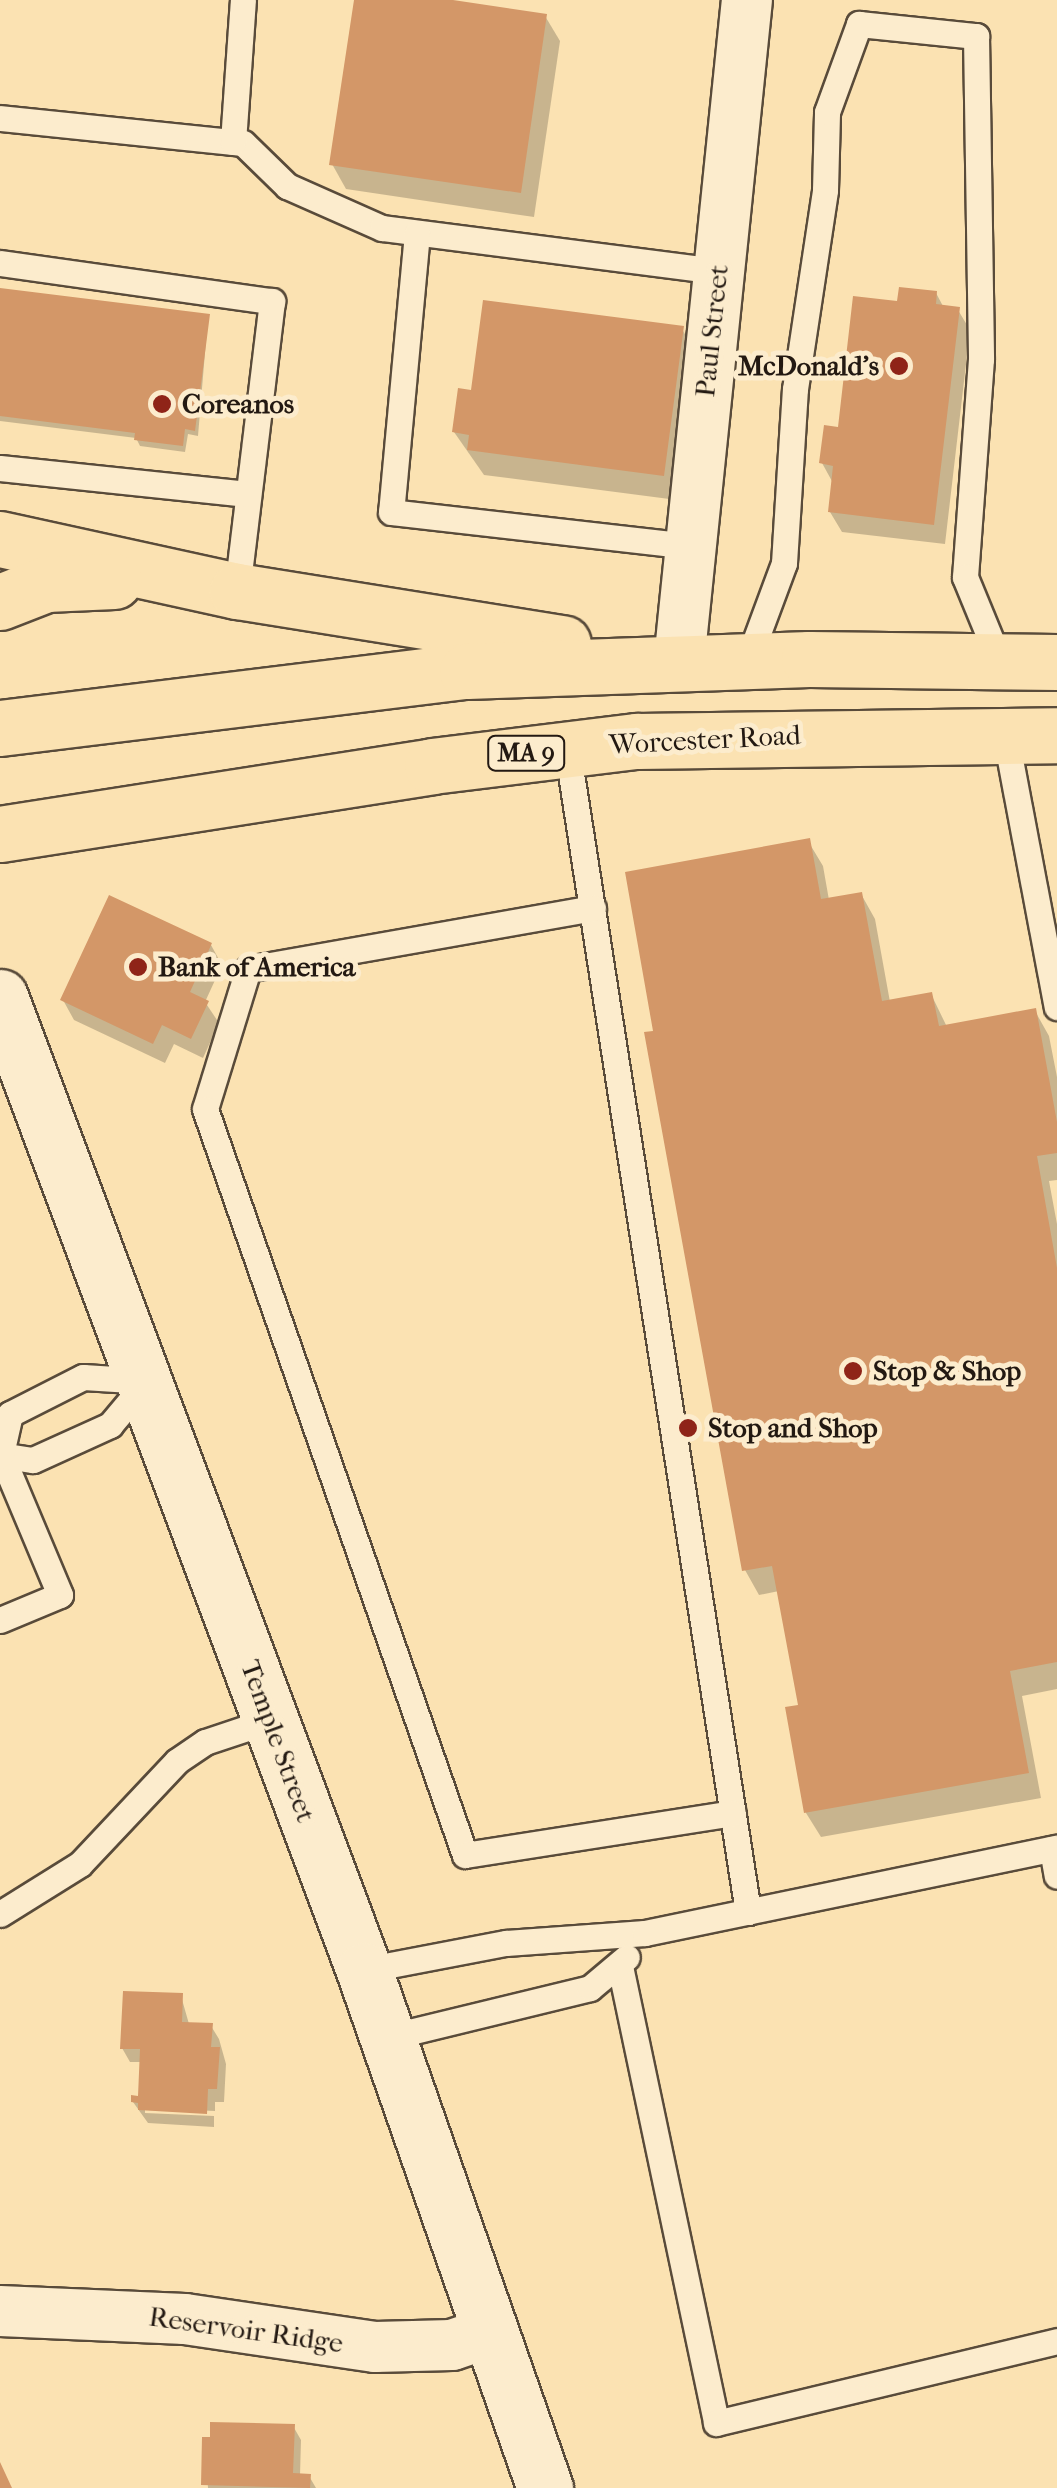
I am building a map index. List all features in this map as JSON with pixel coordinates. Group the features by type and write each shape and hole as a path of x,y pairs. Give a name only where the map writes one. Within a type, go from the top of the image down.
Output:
{"highway":[{"path":"0,539 237,590 679,662"},
{"path":"0,602 46,584 88,579 237,590"},
{"path":"0,728 372,680 748,660 1057,662"},
{"name":"Worcester Road","path":"0,834 568,748 777,736 1031,734"}],"street":[{"name":"Paul Street","path":"679,662 747,0"},
{"name":"Temple Street","path":"0,997 364,1970 545,2488"},
{"name":"Reservoir Ridge","path":"0,2311 150,2316 403,2348 452,2345 490,2332"}],"lane":[{"path":"233,142 243,0"},
{"path":"748,660 784,563 795,390 825,190 826,112 859,24 976,36 980,359 965,577 998,660"},
{"path":"0,118 243,143 287,186 382,228 718,271"},
{"path":"417,233 391,512 689,546"},
{"path":"0,264 272,301 237,590"},
{"path":"0,468 248,494"},
{"path":"1031,734 1057,1007"},
{"path":"568,748 748,1912"},
{"path":"592,908 248,969 206,1109 464,1854 733,1812"},
{"path":"0,1620 60,1596 0,1454 10,1414 83,1376 147,1382"},
{"path":"0,1454 33,1460 110,1425 147,1382"},
{"path":"0,1914 80,1864 191,1752 270,1720"},
{"path":"364,1970 506,1943 645,1933 1055,1848 1057,1876"},
{"path":"385,2038 590,1988 620,1966 645,1933"},
{"path":"620,1966 716,2423 1057,2341"}],"building":[{"path":"354,0 453,0 547,14 521,193 329,165"},
{"name":"McDonald's","path":"899,287 937,291 936,304 960,307 934,525 828,512 833,466 819,463 824,425 838,427 853,296 897,301"},
{"path":"0,288 210,314 195,431 185,429 183,446 134,440 135,433 0,416"},
{"path":"483,300 684,326 664,476 467,450 469,435 452,432 458,388 471,390"},
{"path":"810,838 821,899 862,892 882,1001 932,992 939,1026 1036,1008 1057,1122 1057,1153 1037,1156 1057,1268 1057,1662 1010,1671 1029,1773 804,1813 785,1707 798,1705 772,1566 742,1571 644,1032 653,1031 625,872"},
{"name":"Bank of America","path":"109,895 212,943 190,992 209,1001 191,1039 162,1025 153,1044 60,1000"},
{"path":"123,1991 183,1993 182,2022 213,2023 211,2047 220,2047 217,2089 208,2089 207,2114 138,2110 138,2103 131,2102 131,2095 138,2096 140,2049 120,2049"},
{"path":"210,2422 295,2424 293,2473 311,2474 310,2488 201,2485 202,2437 210,2437"},
{"path":"0,2462 12,2488 0,2488"}],"place":[{"name":"McDonald's","path":"899,366"},
{"name":"Coreanos","path":"162,404"},
{"name":"Bank of America","path":"138,967"},
{"name":"Stop & Shop","path":"853,1371"},
{"name":"Stop and Shop","path":"688,1428"}]}
